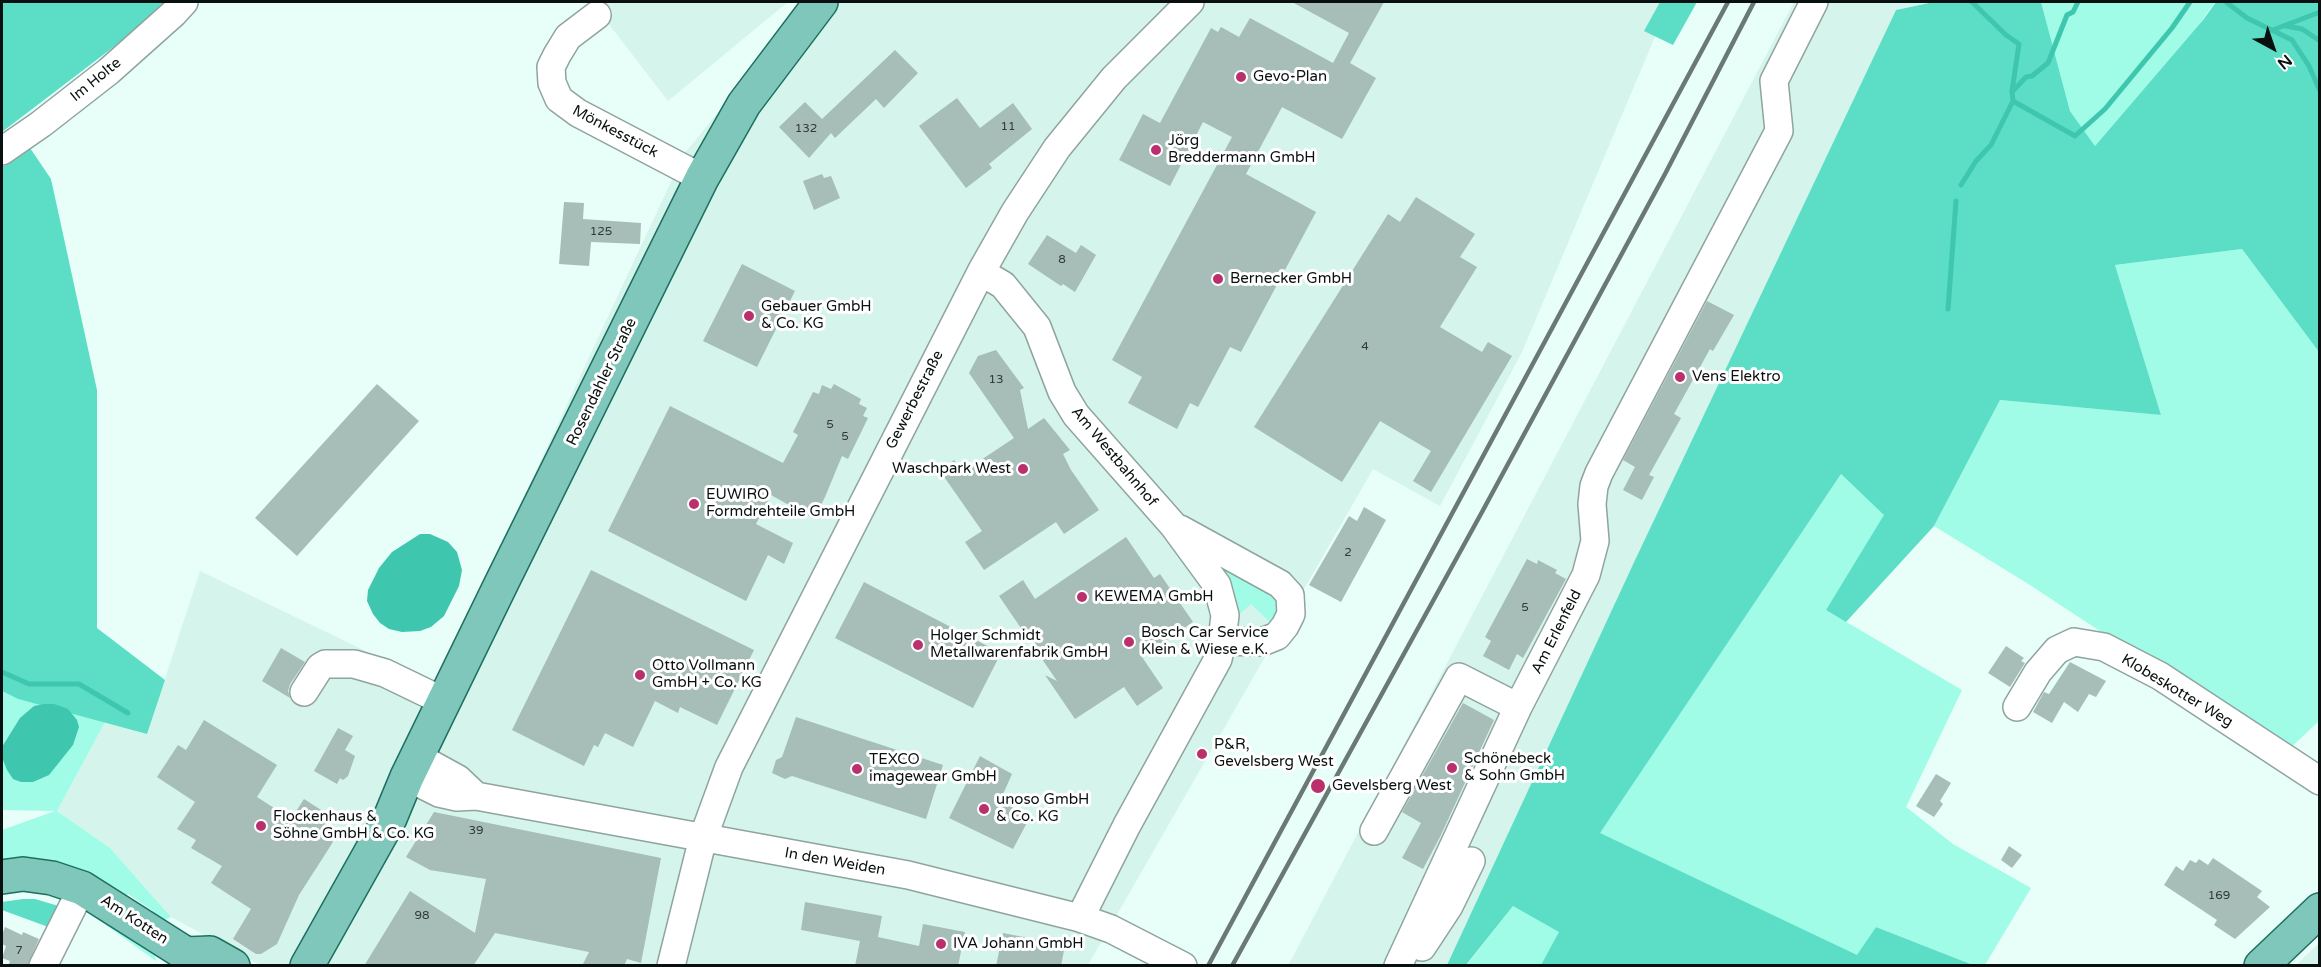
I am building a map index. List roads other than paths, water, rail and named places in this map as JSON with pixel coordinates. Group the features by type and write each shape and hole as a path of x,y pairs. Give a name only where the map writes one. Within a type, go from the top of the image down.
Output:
{"main road":[{"name":"Rosendahler Straße","path":"307,966 376,844 702,178 744,104 798,29 821,2"},
{"name":"Rosendahler Straße","path":"289,966 382,805 412,767"},
{"name":"Am Kotten","path":"2,877 22,874 52,878 81,888 191,960 210,953 233,966"},
{"path":"2260,966 2319,910"}],"street":[{"name":"Im Holte","path":"2,151 109,71 184,2"},
{"name":"Gewerbestraße","path":"672,966 704,837 729,767 981,273 1031,186 1071,130 1114,78 1190,2"},
{"name":"Am Erlenfeld","path":"1398,966 1518,707 1586,576 1595,541 1592,504 1594,486 1599,473 1779,131 1774,81 1814,2"},
{"name":"Mönkesstück","path":"597,15 568,37 551,67 552,82 559,99 578,113 702,178"},
{"name":"Am Westbahnhof","path":"981,273 1003,285 1037,327 1062,392 1076,415 1173,525 1217,585 1225,615 1218,659 1127,825 1080,918"},
{"name":"Am Westbahnhof","path":"1173,525 1280,584 1290,595 1291,614 1277,636 1262,642 1222,641"},
{"name":"Klobeskotter Weg","path":"2017,707 2038,672 2057,650 2074,642 2104,647 2160,676 2319,781"},
{"path":"304,692 320,667 326,664 354,664 385,673 445,702"},
{"path":"1374,831 1459,677 1518,707"},
{"name":"In den Weiden","path":"412,767 458,779 476,796 908,875 1080,918 1111,929 1183,966"},
{"path":"1410,966 1449,906 1471,861"},
{"name":"Am Kotten","path":"43,966 81,888"}],"waterway":[{"path":"1972,2 2006,35 2019,44 2012,91"},
{"path":"1961,185 1976,161 1991,145 2013,101 2012,92 2026,77 2032,76 2048,63 2067,15 2073,12 2078,2"},
{"path":"2013,101 2075,136 2105,109 2172,28 2190,2"},
{"path":"2226,2 2247,18 2292,40 2309,66 2320,91"},
{"path":"2273,30 2320,12"},
{"path":"2286,26 2302,29 2320,41"},
{"path":"1948,309 1956,201"},
{"path":"2,672 29,684 79,684 128,713"}],"railway":[{"path":"1208,966 1728,2"},
{"path":"1232,966 1482,512 1665,174 1754,2"}],"place":[{"name":"Gevo-Plan","path":"1241,77"},
{"name":"Jörg Breddermann GmbH","path":"1156,150"},
{"name":"Bernecker GmbH","path":"1218,279"},
{"name":"Gebauer GmbH & Co. KG","path":"749,316"},
{"name":"Vens Elektro","path":"1680,377"},
{"name":"Waschpark West","path":"1023,469"},
{"name":"EUWIRO Formdrehteile GmbH","path":"694,504"},
{"name":"KEWEMA GmbH","path":"1082,597"},
{"name":"Bosch Car Service Klein & Wiese e.K.","path":"1129,642"},
{"name":"Holger Schmidt Metallwarenfabrik GmbH","path":"918,645"},
{"name":"Otto Vollmann GmbH + Co. KG","path":"640,675"},
{"name":"P&R, Gevelsberg West","path":"1202,754"},
{"name":"Schönebeck & Sohn GmbH","path":"1452,768"},
{"name":"TEXCO imagewear GmbH","path":"857,769"},
{"name":"Gevelsberg West","path":"1318,786"},
{"name":"unoso GmbH & Co. KG","path":"984,809"},
{"name":"Flockenhaus & Söhne GmbH & Co. KG","path":"261,826"},
{"name":"IVA Johann GmbH","path":"941,944"}]}
